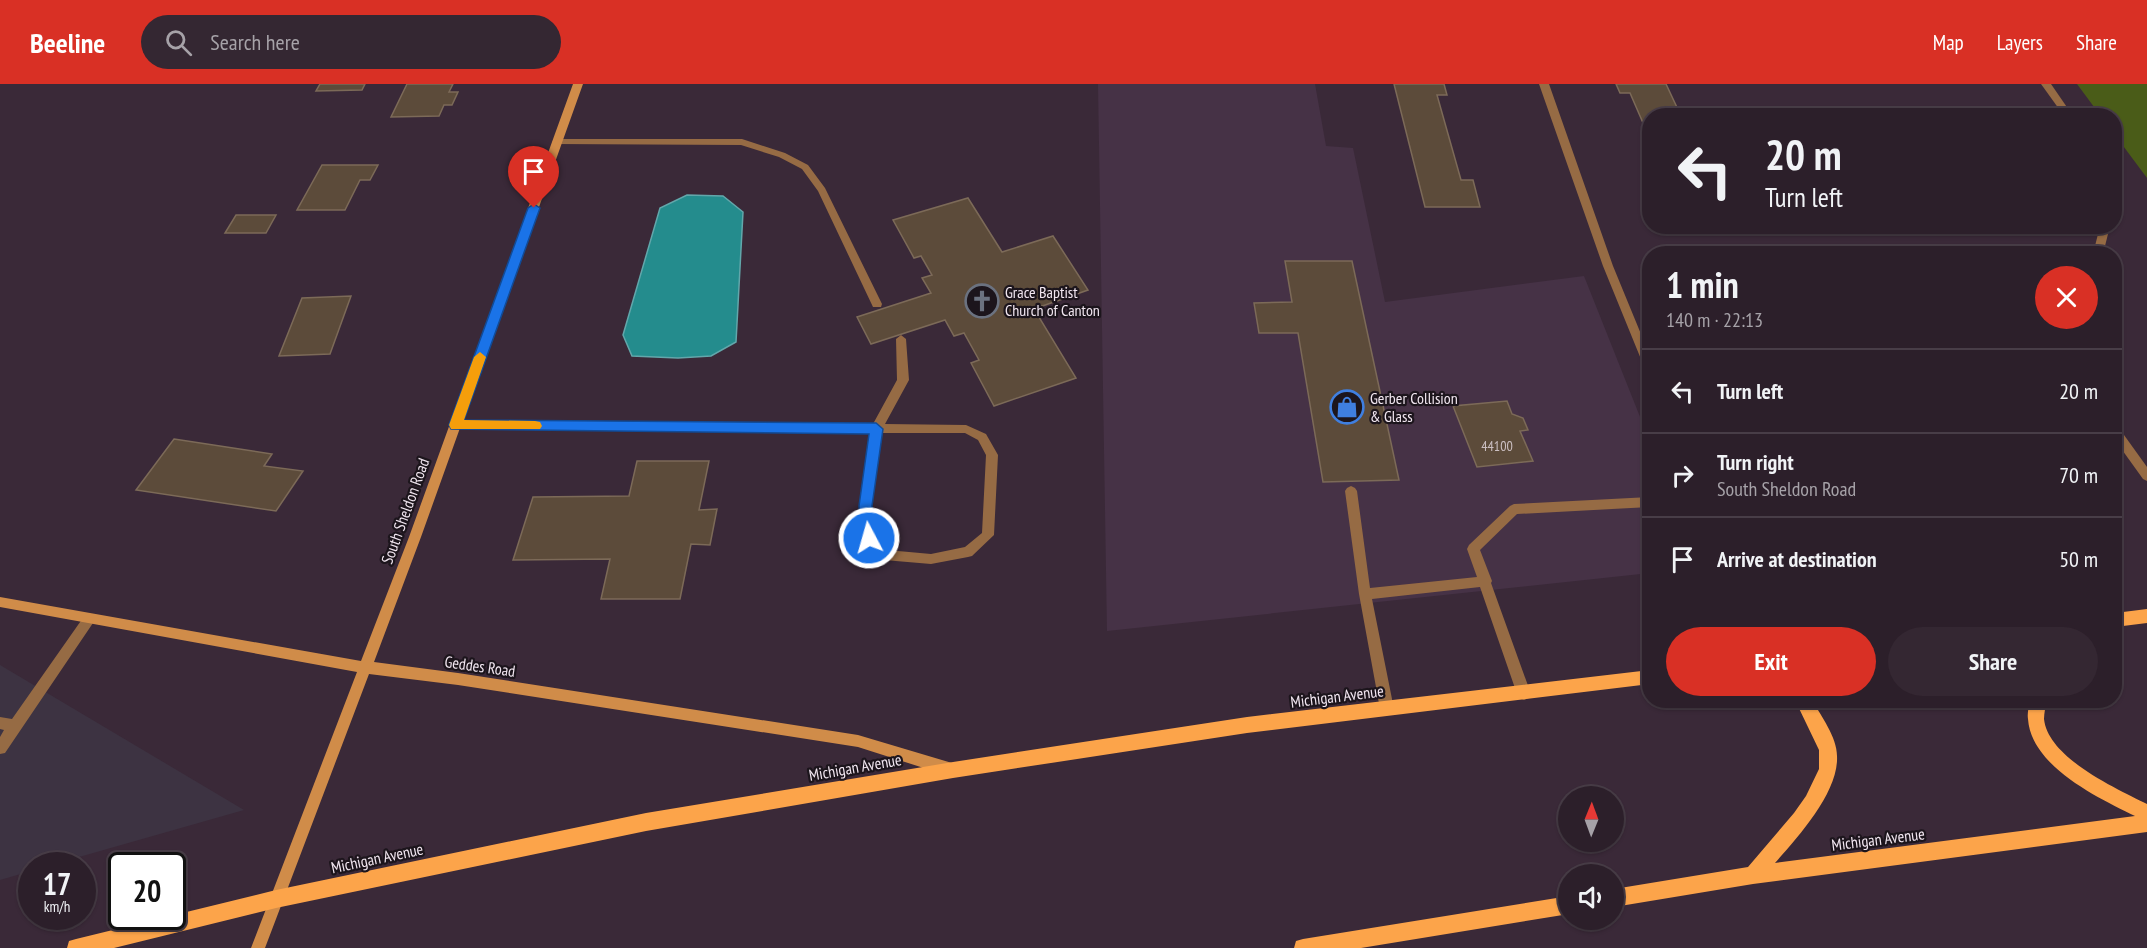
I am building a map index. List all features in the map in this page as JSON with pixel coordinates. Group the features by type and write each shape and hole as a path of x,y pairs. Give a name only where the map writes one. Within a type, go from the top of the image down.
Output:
{"main road":[{"path":"2122,619 2147,616"},
{"name":"Michigan Avenue","path":"76,948 276,899 646,822 953,770 1247,725 1524,694 1642,678"},
{"path":"1753,875 1808,811 1824,779 1829,755 1807,708"},
{"path":"2035,708 2034,712 2039,732 2058,760 2089,784 2147,813"},
{"name":"Michigan Avenue","path":"1624,896 1753,875 2147,823"},
{"path":"1303,948 1558,907"}],"street":[{"name":"South Sheldon Road","path":"258,948 456,425 578,84"},
{"path":"1545,84 1608,266 1642,349"},
{"path":"2046,84 2062,108"},
{"path":"557,142 742,142 782,154 805,167 822,190 877,304"},
{"path":"456,425 876,429 966,429 982,436 993,455 988,536 968,552 931,559 884,555 869,538 866,506 876,429 903,380 901,339"},
{"path":"2122,441 2147,476"},
{"path":"1351,491 1365,594 1387,709"},
{"path":"1524,694 1473,549 1514,509 1642,502"},
{"path":"1365,594 1486,581"},
{"name":"Geddes Road","path":"0,602 364,667 458,679 858,741 953,770"},
{"path":"0,748 88,619"},
{"path":"0,723 15,726"}],"shaded area":[{"path":"1098,84 1315,84 1326,146 1353,148 1385,302 1584,276 1642,422 1642,574 1107,631"},
{"path":"2077,84 2147,84 2147,178 2122,144 2122,108 2095,108"},
{"path":"687,195 723,196 743,212 736,342 711,356 678,358 632,356 623,335 660,208"},
{"path":"0,665 244,810 96,852 18,852 18,875 0,880"}],"building":[{"path":"320,84 365,84 362,90 316,91"},
{"path":"407,84 453,84 449,92 458,92 452,105 444,105 439,116 391,117"},
{"path":"1394,84 1444,84 1447,95 1437,95 1461,180 1473,180 1480,207 1425,207"},
{"path":"1616,84 1666,84 1677,108 1642,108 1642,121 1630,93 1620,93"},
{"path":"322,165 378,165 370,180 360,180 345,210 297,210"},
{"name":"Grace Baptist Church of Canton","path":"968,198 1002,252 1053,236 1088,290 1034,309 1076,378 994,406 971,363 979,360 964,333 954,336 945,320 871,344 857,317 931,293 922,278 932,275 921,256 914,258 893,220"},
{"path":"236,215 276,215 266,233 225,233"},
{"name":"Gerber Collision & Glass","path":"1285,261 1352,261 1399,480 1323,482 1298,333 1259,333 1254,303 1292,302"},
{"path":"351,296 330,354 279,356 302,298"},
{"path":"1507,401 1512,414 1523,418 1528,430 1520,431 1533,461 1477,467 1453,406"},
{"path":"174,439 272,454 264,466 303,471 276,511 136,490"},
{"path":"637,461 709,461 699,510 717,509 710,545 691,544 680,599 601,599 610,559 513,560 533,497 629,496"}],"slow traffic":[{"path":"480,357 456,425 535,426"}],"place":[{"name":"Grace Baptist Church of Canton","path":"982,301"},
{"name":"Gerber Collision & Glass","path":"1347,407"}],"route":[{"path":"534,208 456,425 876,429 866,506 869,538"}]}
